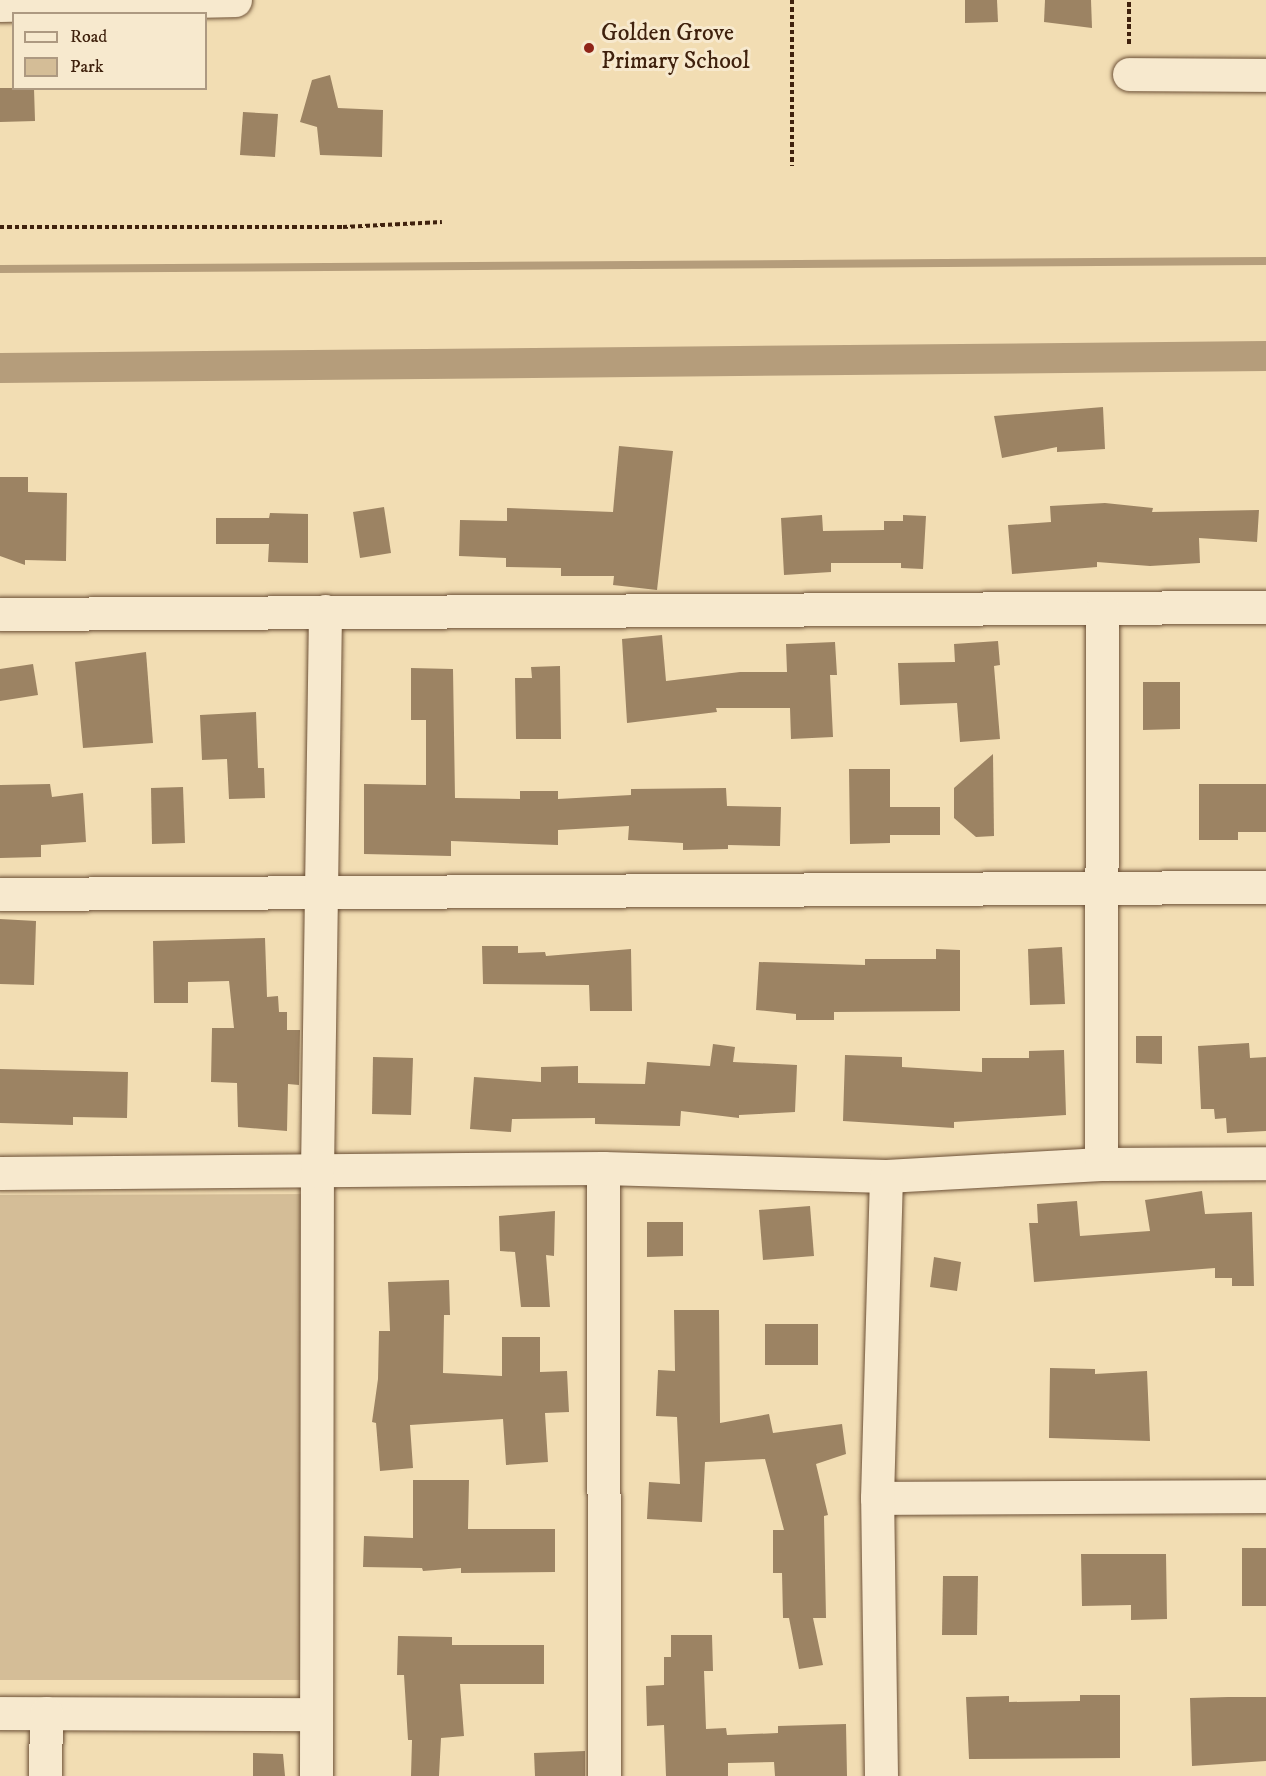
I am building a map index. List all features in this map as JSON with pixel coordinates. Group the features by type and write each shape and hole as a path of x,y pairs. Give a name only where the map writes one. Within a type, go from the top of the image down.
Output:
{"street":[{"path":"0,5 235,0"},
{"path":"1129,74 1266,75"},
{"path":"0,614 325,611 1102,610 1266,607"},
{"path":"1101,1164 1102,610"},
{"path":"316,1776 317,1171 325,611"},
{"path":"0,894 1101,886 1266,887"},
{"path":"0,1173 603,1168 886,1176 1101,1164 1266,1163"},
{"path":"603,1168 604,1776"},
{"path":"881,1776 877,1498 886,1176"},
{"path":"877,1498 1266,1496"},
{"path":"0,1713 315,1714"},
{"path":"45,1776 46,1713"}],"path":[{"path":"792,0 792,166"},
{"path":"1129,0 1129,74"},
{"path":"0,227 343,227 442,222"}],"green space":[{"path":"316,1194 319,1680 0,1680 0,1195"}],"building":[{"path":"965,0 997,0 998,22 965,23"},
{"path":"1045,0 1091,0 1092,28 1044,22"},
{"path":"330,75 338,108 383,110 382,157 320,155 317,127 300,122 312,80"},
{"path":"0,88 34,90 35,121 0,122"},
{"path":"243,112 278,114 275,157 240,155"},
{"path":"1103,407 1105,449 1057,452 1057,447 1002,458 994,416"},
{"path":"619,446 673,451 657,590 613,585 614,576 561,576 561,568 506,567 506,558 459,556 460,520 507,521 507,508 613,512"},
{"path":"0,477 28,477 28,492 67,493 66,561 25,560 25,565 0,556"},
{"path":"1105,503 1153,508 1152,512 1259,510 1257,542 1199,538 1200,563 1150,566 1097,562 1097,567 1012,574 1008,525 1051,522 1050,506"},
{"path":"384,507 391,553 360,558 353,512"},
{"path":"270,513 308,514 308,563 268,562 269,544 216,544 216,518 269,518"},
{"path":"822,515 823,531 884,530 884,521 903,521 903,515 926,516 923,569 901,568 901,563 831,563 831,572 784,575 781,518"},
{"path":"662,635 666,681 740,672 787,672 786,644 835,642 837,675 830,675 833,737 791,739 790,708 716,708 717,712 627,723 622,639"},
{"path":"998,641 1000,665 994,666 1000,739 960,742 957,703 900,705 898,663 955,662 954,644"},
{"path":"146,652 153,743 83,748 75,662"},
{"path":"33,664 38,695 0,701 0,669"},
{"path":"560,666 561,739 516,739 515,678 532,678 531,667"},
{"path":"411,668 453,669 455,798 520,799 520,791 558,791 558,799 631,795 631,789 726,788 727,806 781,807 780,846 728,845 728,849 683,850 683,843 628,840 629,826 558,830 558,845 451,841 451,856 364,854 364,784 426,785 426,720 411,720"},
{"path":"1143,682 1180,682 1180,729 1143,730"},
{"path":"256,712 258,768 264,768 265,798 229,799 227,759 202,760 200,715"},
{"path":"993,754 994,836 976,837 954,818 954,788"},
{"path":"849,769 890,769 890,807 940,807 940,835 890,835 890,843 850,844"},
{"path":"50,784 52,797 83,793 86,842 41,845 41,857 0,858 0,785"},
{"path":"1199,784 1266,784 1266,832 1238,832 1238,840 1199,840"},
{"path":"183,787 185,843 152,844 151,788"},
{"path":"0,919 36,921 34,985 0,984"},
{"path":"265,938 267,997 278,996 279,1012 287,1012 287,1030 300,1030 299,1085 288,1084 287,1131 238,1127 237,1083 211,1082 212,1028 234,1028 229,981 188,982 188,1003 154,1003 153,941"},
{"path":"482,946 518,946 518,953 545,952 546,956 631,949 632,1011 590,1011 589,985 483,984"},
{"path":"1062,947 1065,1004 1030,1005 1028,949"},
{"path":"936,949 960,950 960,1011 834,1012 834,1020 796,1020 796,1014 756,1010 759,962 865,965 865,959 936,959"},
{"path":"1136,1036 1162,1036 1162,1064 1136,1063"},
{"path":"1249,1043 1250,1058 1266,1057 1266,1131 1227,1133 1226,1118 1215,1119 1214,1109 1201,1109 1198,1046"},
{"path":"713,1044 735,1047 733,1062 797,1065 795,1112 739,1115 739,1118 681,1111 680,1126 595,1124 595,1118 512,1119 511,1132 470,1129 474,1077 541,1082 541,1067 578,1066 578,1083 645,1084 647,1062 710,1066"},
{"path":"1064,1050 1066,1115 954,1122 954,1128 843,1121 845,1055 902,1057 902,1067 982,1072 982,1058 1029,1058 1029,1051"},
{"path":"373,1057 413,1058 411,1115 372,1114"},
{"path":"0,1069 128,1072 127,1118 73,1117 73,1125 0,1123"},
{"path":"1202,1191 1205,1214 1252,1212 1254,1286 1232,1286 1232,1278 1215,1278 1215,1268 1034,1282 1029,1223 1038,1223 1037,1204 1077,1201 1080,1236 1150,1231 1145,1200"},
{"path":"810,1206 814,1256 763,1260 759,1210"},
{"path":"555,1211 554,1256 546,1255 550,1307 521,1307 515,1252 500,1251 499,1216"},
{"path":"647,1222 683,1222 683,1256 647,1257"},
{"path":"934,1257 961,1262 957,1291 930,1287"},
{"path":"449,1280 450,1315 444,1315 443,1373 502,1376 502,1337 540,1337 540,1372 567,1371 569,1412 545,1413 548,1462 506,1465 503,1419 410,1425 413,1468 380,1471 376,1423 372,1422 378,1379 379,1331 390,1331 388,1282"},
{"path":"674,1310 719,1310 720,1423 769,1414 773,1433 842,1424 846,1454 816,1464 828,1515 824,1516 826,1618 813,1618 823,1665 799,1669 789,1618 783,1618 782,1573 773,1573 773,1530 784,1530 765,1459 705,1462 702,1522 647,1519 649,1482 680,1484 677,1417 656,1416 658,1370 675,1371"},
{"path":"765,1324 818,1324 818,1365 765,1365"},
{"path":"1050,1368 1095,1369 1095,1374 1147,1371 1150,1441 1049,1438"},
{"path":"413,1480 469,1480 468,1529 555,1529 555,1572 461,1573 461,1568 423,1571 422,1568 363,1567 364,1536 413,1538"},
{"path":"1242,1548 1266,1548 1266,1606 1242,1606"},
{"path":"1081,1554 1166,1554 1167,1619 1131,1620 1131,1605 1082,1606"},
{"path":"943,1576 978,1576 977,1635 942,1635"},
{"path":"671,1635 712,1635 713,1671 704,1671 706,1729 726,1728 727,1735 778,1733 778,1726 846,1724 847,1776 775,1776 774,1762 728,1763 728,1776 666,1776 664,1725 647,1726 646,1686 664,1685 664,1657 671,1657"},
{"path":"398,1636 452,1637 452,1645 544,1645 544,1684 460,1684 464,1736 441,1738 439,1776 411,1776 412,1740 408,1740 404,1675 397,1675"},
{"path":"1080,1695 1120,1695 1120,1758 969,1759 966,1697 1009,1696 1009,1702 1080,1701"},
{"path":"1266,1697 1266,1761 1192,1766 1190,1698"},
{"path":"585,1751 585,1776 535,1776 534,1753"},
{"path":"253,1753 283,1754 285,1776 253,1776"}],"waterway":[{"path":"0,269 1266,261"},
{"path":"0,368 1266,356"}],"place":[{"name":"Golden Grove Primary School","path":"589,48"}]}
